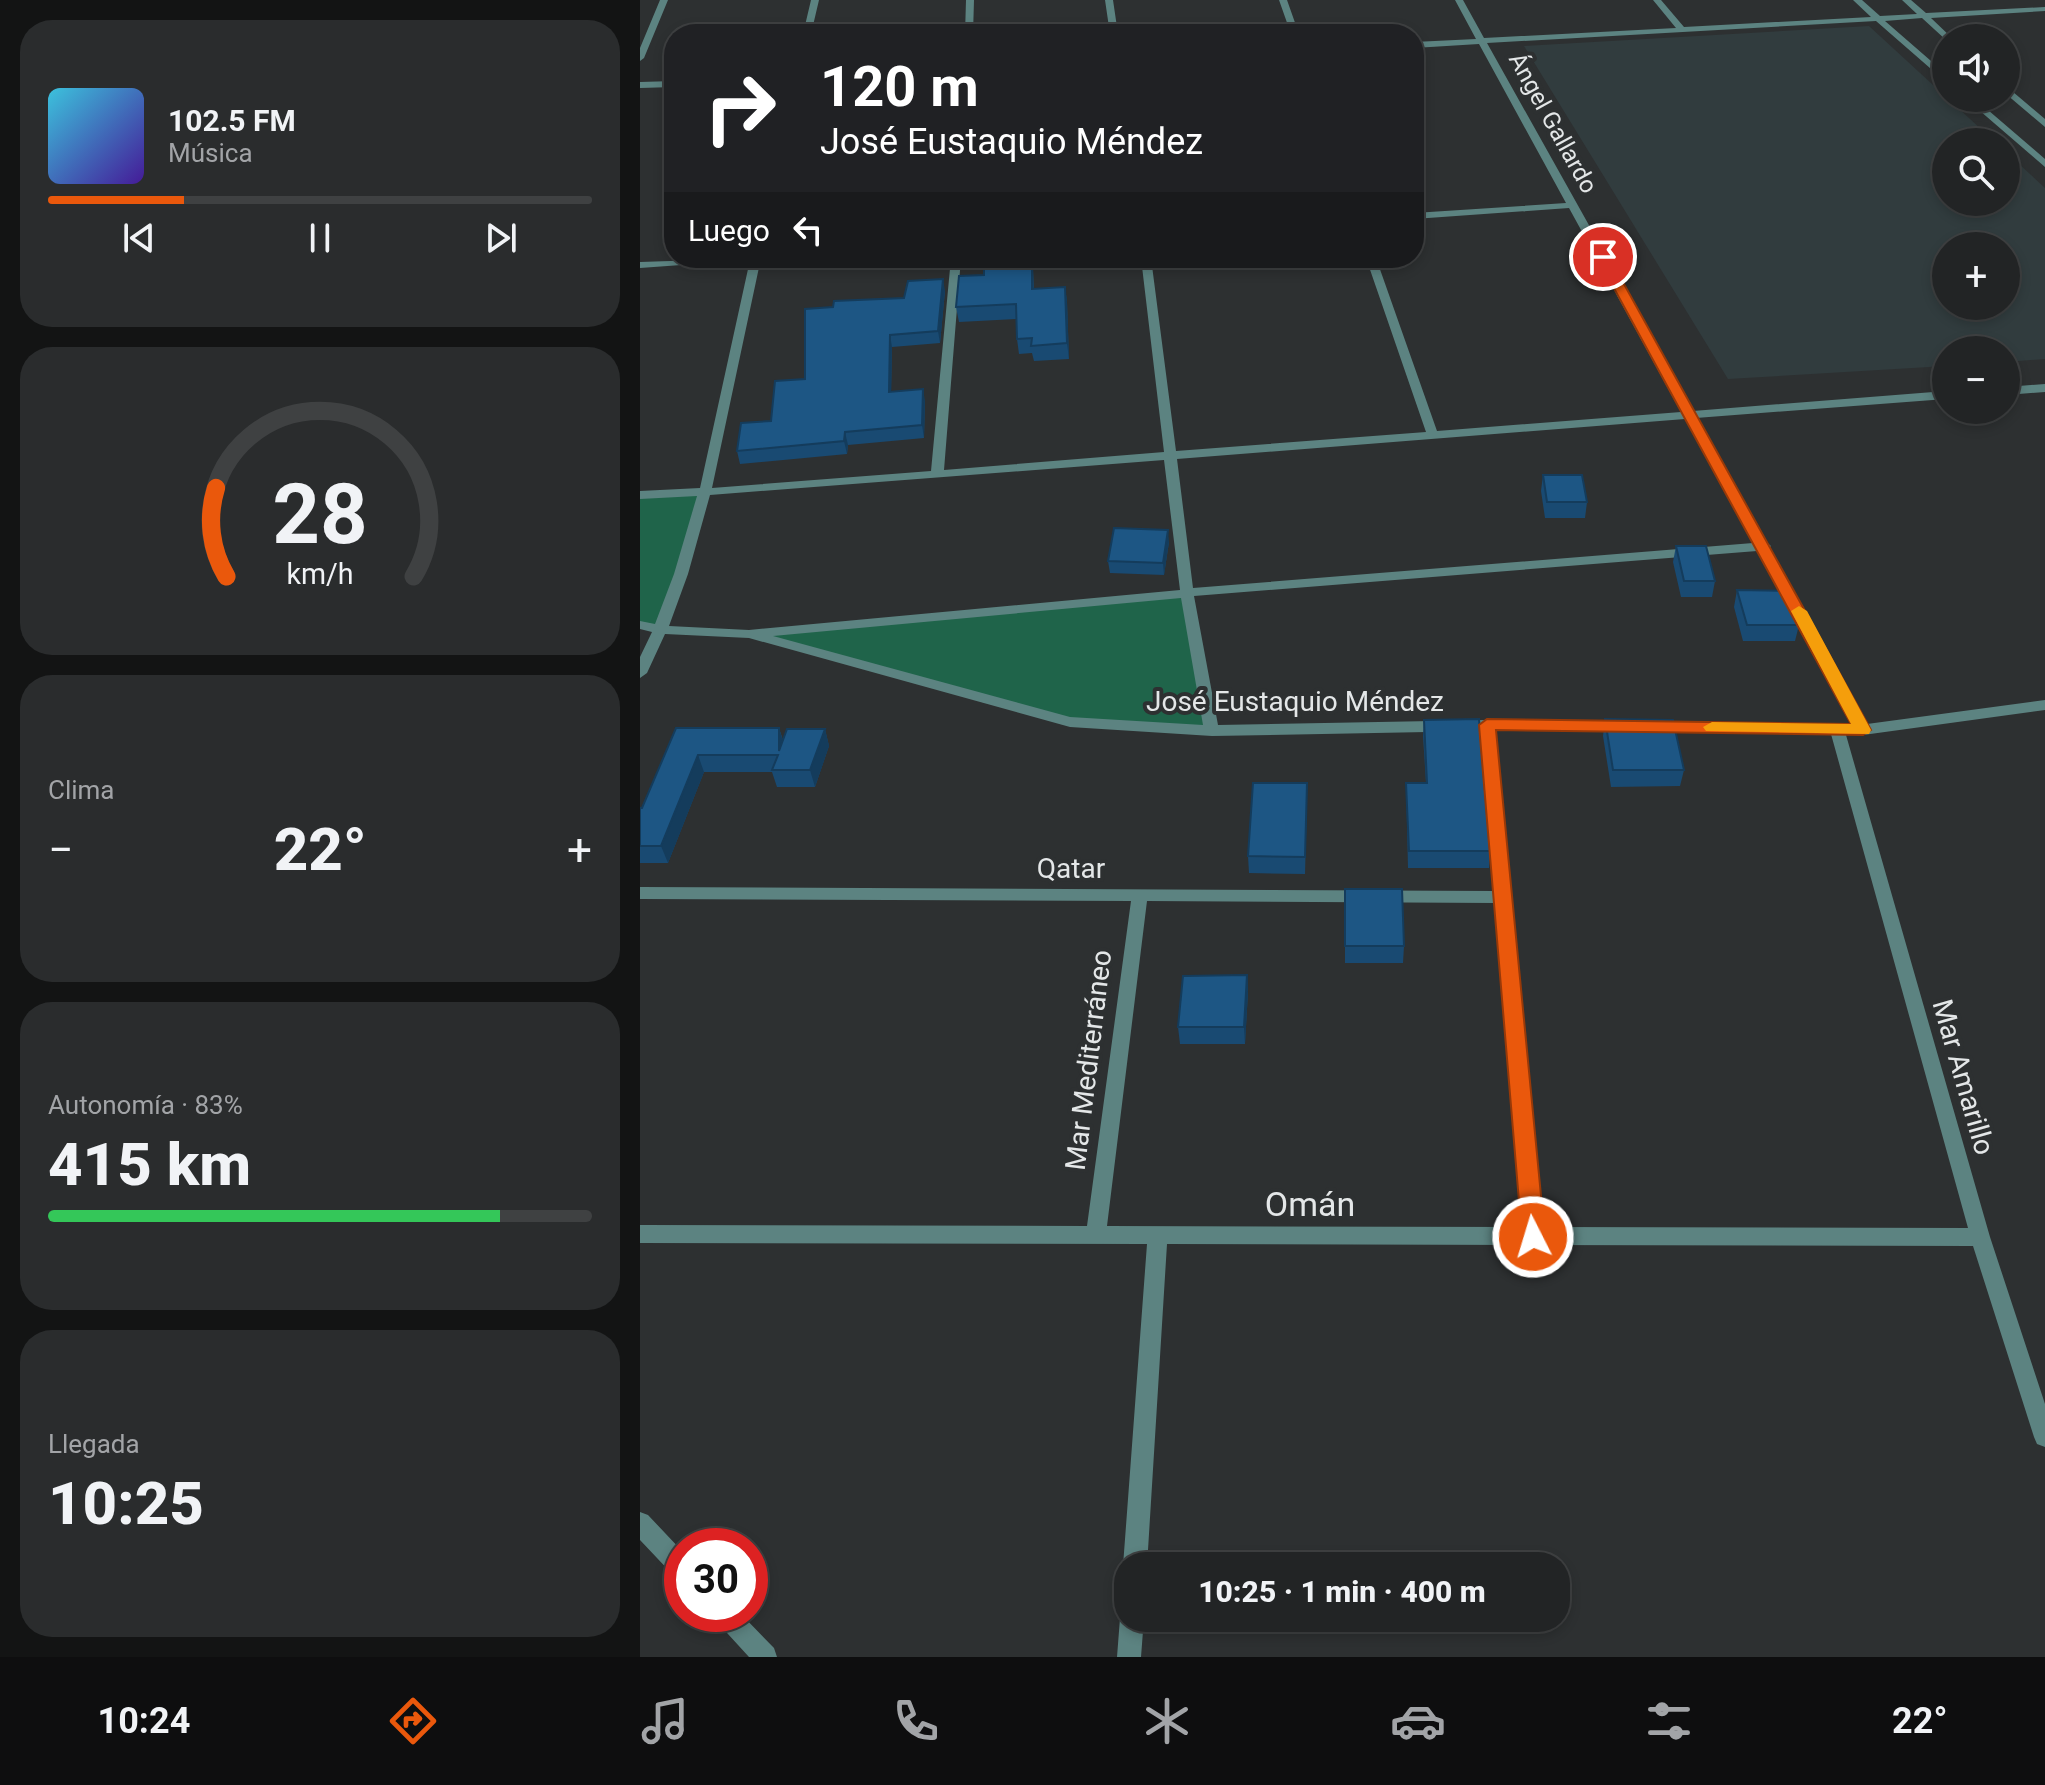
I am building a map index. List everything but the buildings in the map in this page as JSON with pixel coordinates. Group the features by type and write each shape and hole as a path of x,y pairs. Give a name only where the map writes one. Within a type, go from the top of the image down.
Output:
{"street":[{"path":"640,58 664,0"},
{"path":"809,24 815,0"},
{"path":"969,24 970,0"},
{"path":"1109,0 1113,24"},
{"path":"1283,0 1291,24"},
{"name":"Ángel Gallardo","path":"1459,0 1764,546 1863,730"},
{"path":"1657,0 1683,31"},
{"path":"1857,0 1932,67"},
{"path":"1906,0 1933,24"},
{"path":"1424,44 2045,9"},
{"path":"640,85 664,84"},
{"path":"2020,102 2045,124"},
{"path":"1985,112 2045,164"},
{"path":"1424,215 1574,205"},
{"path":"640,265 664,263"},
{"path":"640,673 662,630 693,538 754,268"},
{"path":"937,473 955,268"},
{"path":"1147,268 1187,593 1212,731"},
{"path":"1374,268 1432,433"},
{"path":"2020,390 2045,388"},
{"path":"640,495 1170,457 1432,433 1932,396"},
{"path":"640,625 662,630 749,634 1187,593 1764,546"},
{"name":"José Eustaquio Méndez","path":"749,634 1070,722 1212,731 1487,725 1863,730 2045,705"},
{"path":"1487,725 1533,1237"},
{"name":"Mar Amarillo","path":"1837,729 1980,1237 2045,1437"},
{"name":"Qatar","path":"640,893 1502,897"},
{"name":"Mar Mediterráneo","path":"1096,1234 1140,894"},
{"name":"Omán","path":"640,1234 1980,1237"},
{"path":"1136,1552 1158,1236"},
{"path":"640,1523 664,1549"},
{"path":"742,1632 765,1657"},
{"path":"1129,1657 1131,1632"}],"shaded area":[{"path":"1869,26 1932,84 1932,112 1962,112 1980,128 1932,128 1932,216 2020,216 2020,165 2045,188 2045,359 2020,361 2020,336 1932,336 1932,367 1728,379 1524,46"}],"green space":[{"path":"700,494 660,629 640,624 640,496"},
{"path":"1185,595 1209,729 1071,720 756,635"}],"slow traffic":[{"path":"1712,727 1863,730 1799,611"}],"route":[{"path":"1533,1237 1487,725 1863,730 1603,257"}]}
